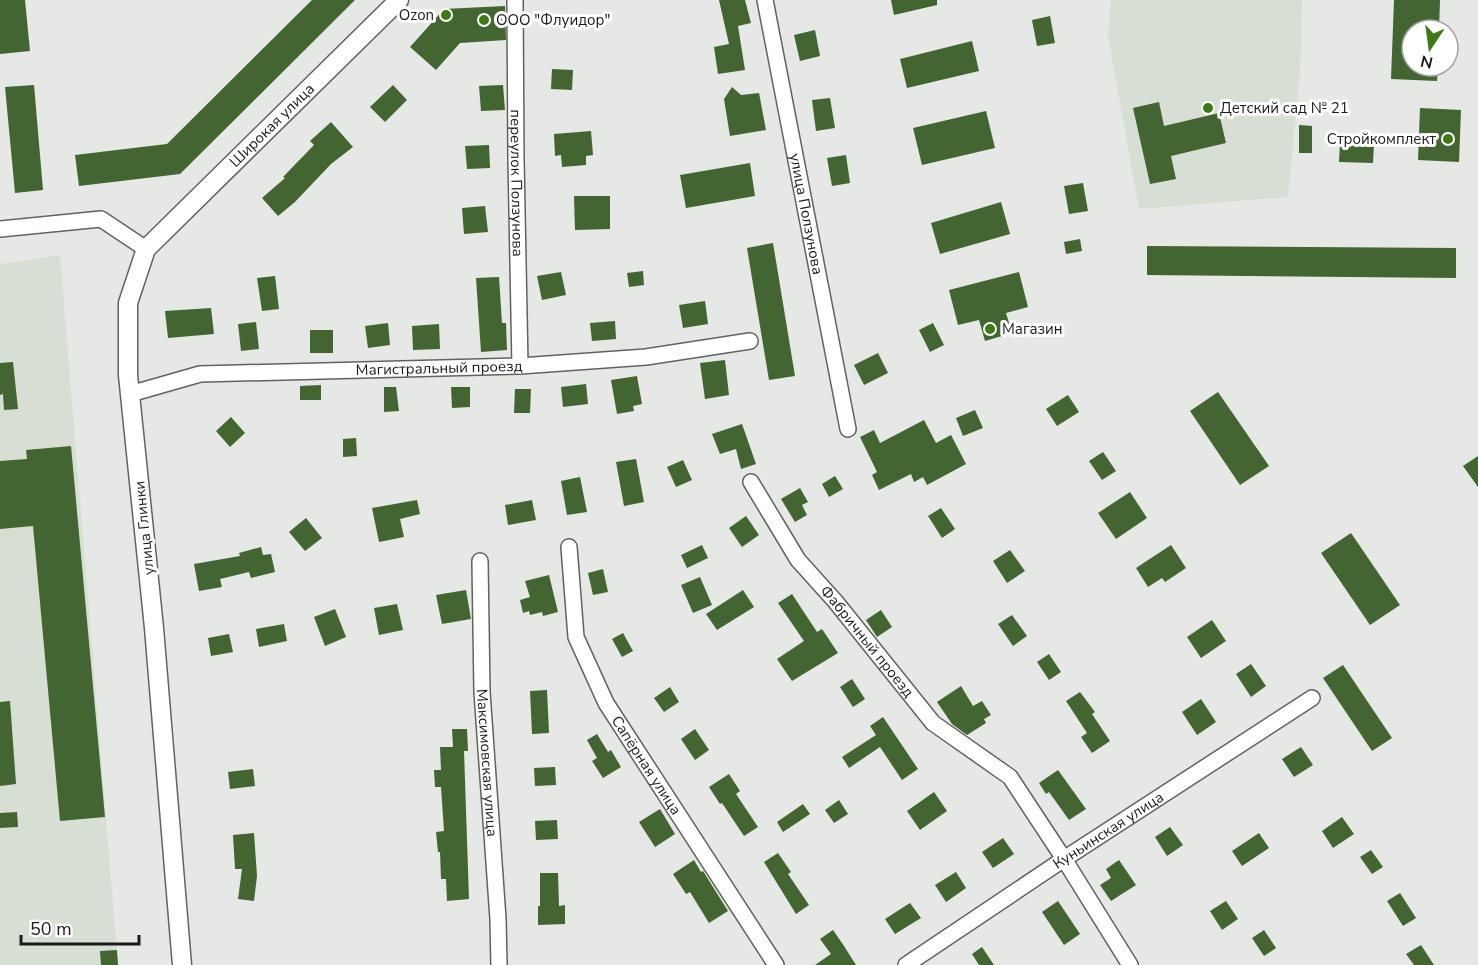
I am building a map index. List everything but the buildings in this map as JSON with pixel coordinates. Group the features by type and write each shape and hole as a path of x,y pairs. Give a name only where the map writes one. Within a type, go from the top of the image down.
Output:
{"street":[{"name":"Широкая улица","path":"146,249 399,0"},
{"name":"переулок Ползунова","path":"515,0 520,366"},
{"name":"улица Ползунова","path":"765,0 848,429"},
{"path":"0,229 101,219 146,249"},
{"name":"улица Глинки","path":"146,249 128,303 128,375 155,639 182,965"},
{"name":"Магистральный проезд","path":"130,394 200,374 520,366 646,357 750,341"},
{"name":"Фабричный проезд","path":"751,482 798,560 835,601 933,723 1010,777 1065,859"},
{"name":"Сапёрная улица","path":"569,547 576,637 606,703 776,965"},
{"name":"Максимовская улица","path":"480,561 482,692 500,965"},
{"name":"Куньинская улица","path":"906,965 1312,698"},
{"path":"1065,859 1130,965"}],"shaded area":[{"name":"Детский сад № 21","path":"1111,0 1302,0 1300,72 1288,197 1139,209 1108,35"},
{"path":"60,255 118,965 0,965 0,264"}],"place":[{"name":"Ozon","path":"446,15"},
{"name":"ООО \"Флуидор\"","path":"484,20"},
{"name":"Детский сад № 21","path":"1208,108"},
{"name":"Стройкомплект","path":"1448,139"},
{"name":"Магазин","path":"990,329"}]}
